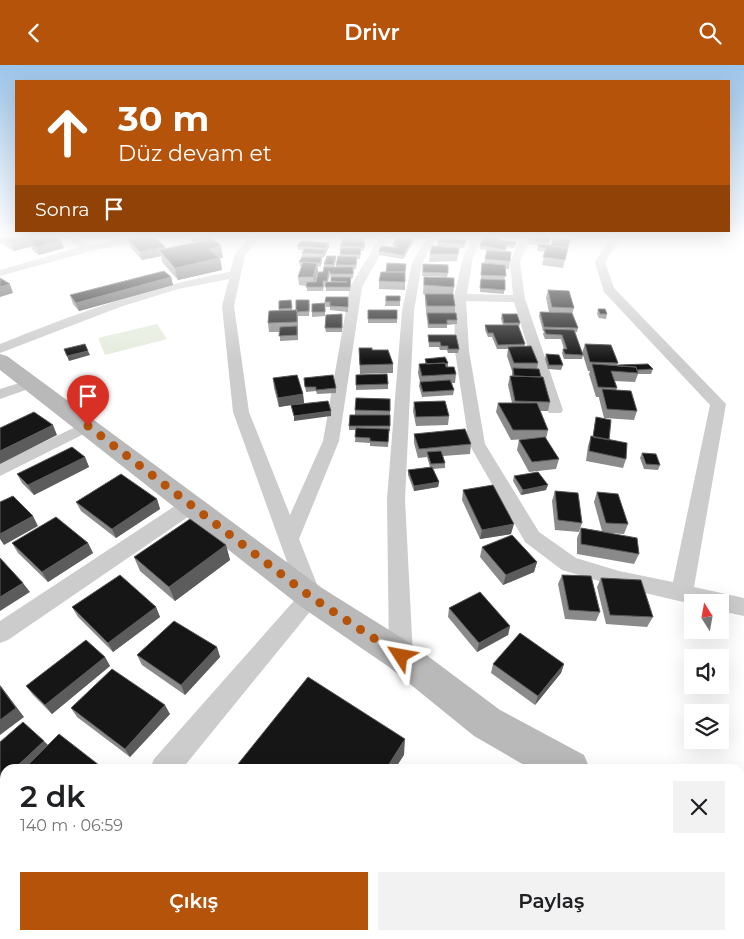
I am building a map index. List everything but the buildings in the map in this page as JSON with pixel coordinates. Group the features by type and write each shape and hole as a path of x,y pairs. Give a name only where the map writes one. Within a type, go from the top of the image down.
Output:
{"main road":[{"path":"0,360 311,597 401,656 487,723 561,764"}],"street":[{"path":"0,349 71,319 191,282 215,278"},
{"path":"168,764 311,597 242,412 228,306 235,278"},
{"path":"289,539 331,441 356,287 361,278"},
{"path":"401,656 396,499 408,311 414,278"},
{"path":"464,278 460,297 462,351 477,443 532,537 569,564 619,579 744,607"},
{"path":"517,278 519,299 555,410"},
{"path":"605,278 608,289 718,404 682,592"},
{"path":"460,297 519,299"},
{"path":"0,394 32,383"},
{"path":"0,470 88,426"},
{"path":"0,633 191,505"}],"green space":[{"path":"157,324 167,339 105,355 98,338"}],"route":[{"path":"88,426 311,597 401,656"}]}
